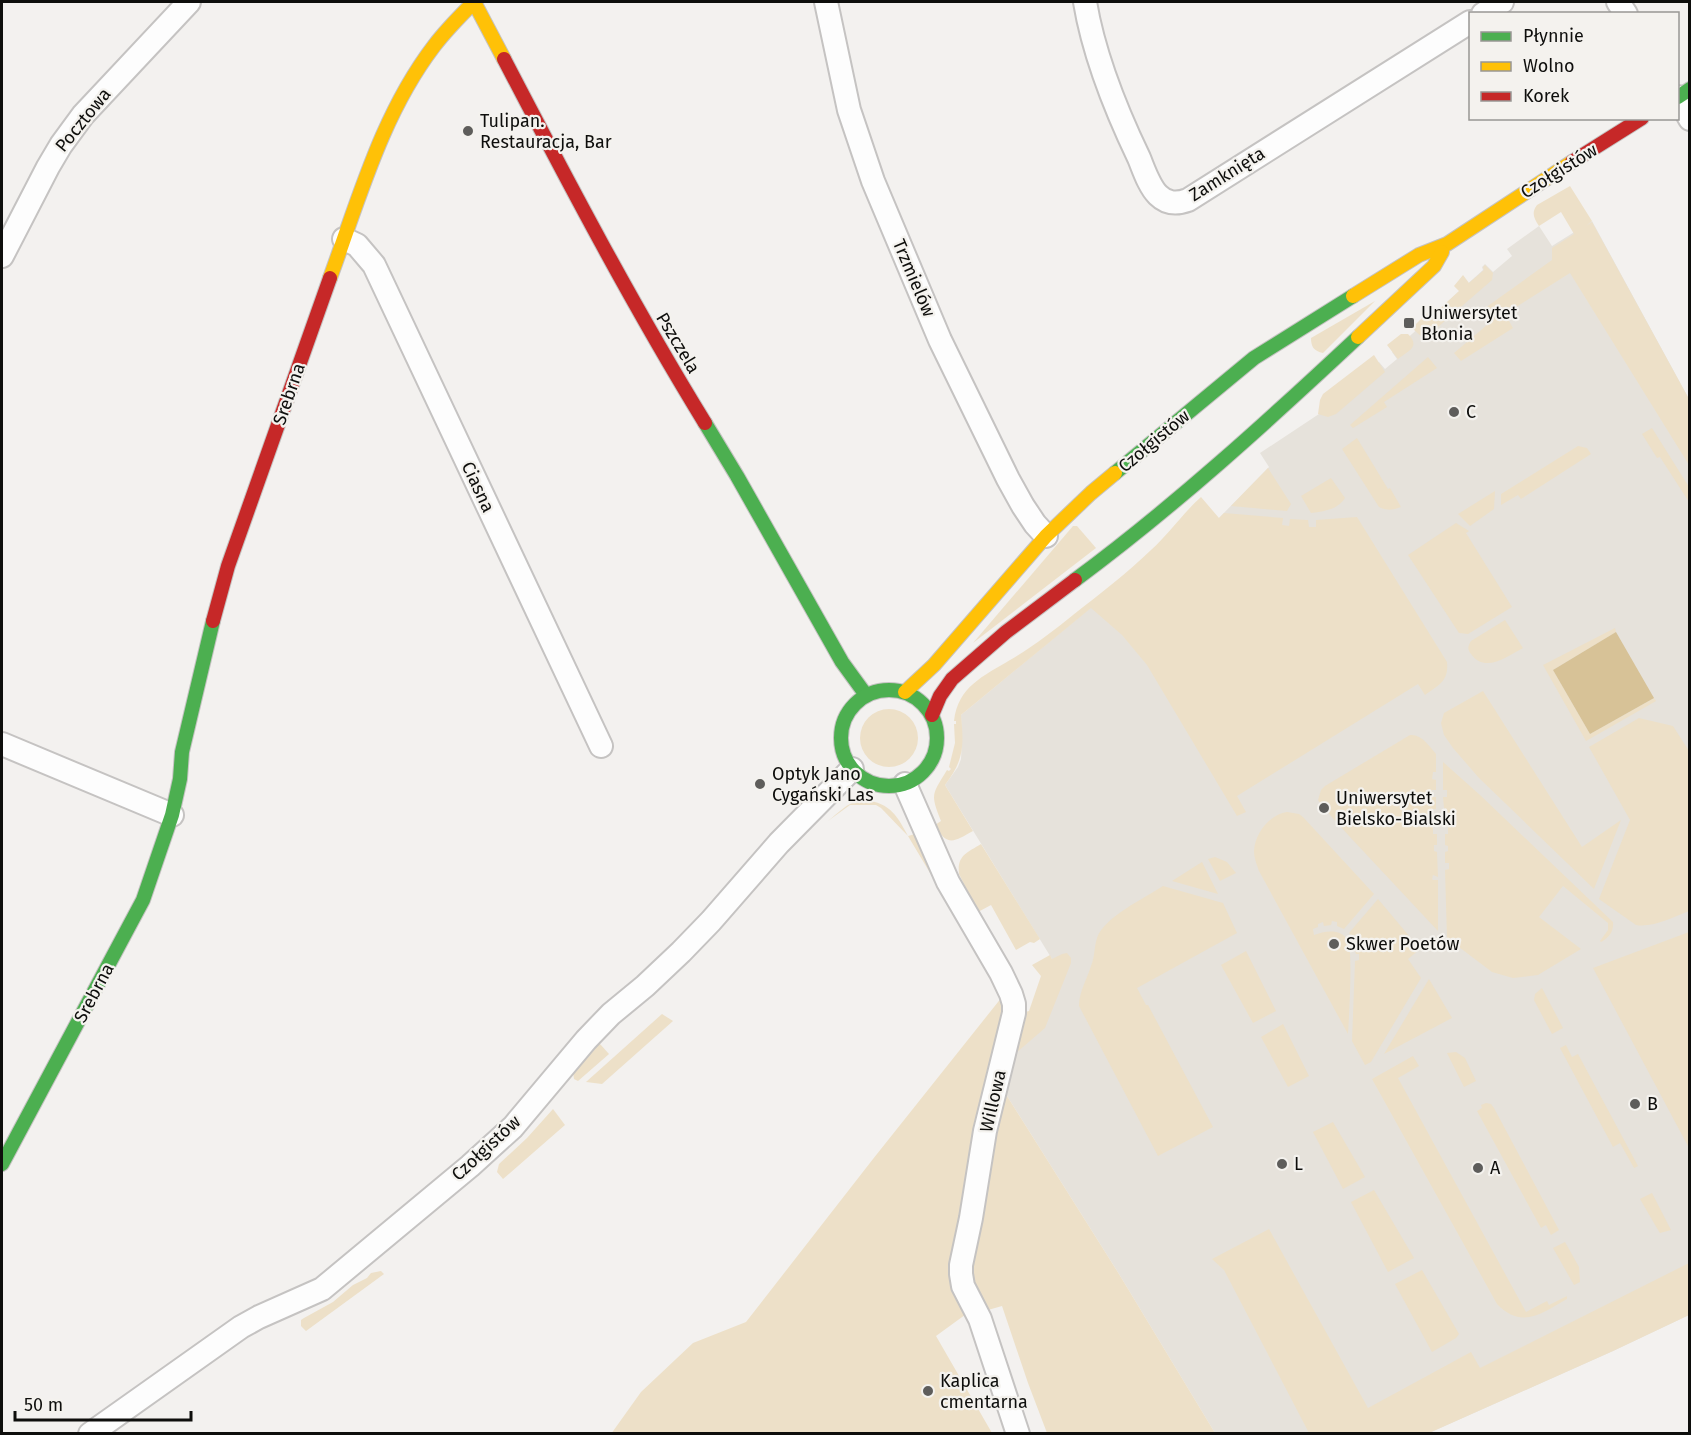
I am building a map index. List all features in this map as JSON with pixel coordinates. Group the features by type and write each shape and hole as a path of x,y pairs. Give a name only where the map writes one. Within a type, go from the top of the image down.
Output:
{"street":[{"name":"Pocztowa","path":"2,256 48,167 83,115 189,2"},
{"name":"Srebrna","path":"2,1164 143,900 172,815 180,779 182,752 228,566 378,144 402,96 428,54 474,2"},
{"name":"Pszczela","path":"474,2 605,251 664,356 738,476 842,662 866,695"},
{"name":"Trzmielów","path":"826,2 849,110 877,190 940,340 1003,469 1023,506 1046,536"},
{"name":"Zamknięta","path":"1084,2 1103,73 1125,130 1152,188 1163,199 1175,203 1188,200 1469,23"},
{"path":"1486,12 1502,2"},
{"path":"1679,101 1689,119"},
{"name":"Czołgistów","path":"905,692 934,665 1046,536 1092,493 1254,358 1419,255 1447,244 1542,180 1639,120"},
{"name":"Ciasna","path":"344,239 357,245 374,265 601,746"},
{"name":"Czołgistów","path":"932,715 940,696 952,679 1006,632 1105,558 1206,475 1434,266 1447,244"},
{"path":"889,689 905,692 925,704 932,715 938,733 934,758 922,773 905,784 876,785 863,779 847,763 842,748 841,732 845,717 854,704 873,691 889,689"},
{"path":"2,744 172,815"},
{"name":"Czołgistów","path":"90,1434 242,1327 322,1289 478,1158 513,1127 586,1040 611,1014 681,952 779,843 852,769"},
{"name":"Willowa","path":"905,784 948,882 1001,973 1014,1004 1014,1013 986,1131 961,1275 963,1286 980,1319 1018,1434"}],"shaded area":[{"path":"1570,186 1592,221 1586,226 1592,222 1689,399 1689,465 1570,273 1505,314 1513,328 1461,361 1454,353 1494,319 1485,308 1552,260 1552,248 1574,234 1561,212 1539,226 1534,216 1537,205"},
{"name":"Uniwersytet Bielsko-Bialski","path":"1592,221 1689,399 1689,1315 1429,1433 1215,1433 1119,1274 1002,1088 1052,959 945,785 961,759 961,715 1154,555 1219,518 1269,467 1260,453 1319,414 1379,362 1385,369 1397,359 1392,352 1483,270 1482,267 1485,264 1493,272 1512,256 1507,249 1539,226 1552,246"},
{"path":"1485,265 1493,273 1492,280 1424,339 1412,328 1430,310 1435,313 1459,291 1454,286 1463,275 1469,283 1484,270"},
{"path":"1375,301 1323,353 1314,348 1311,338"},
{"path":"1401,334 1408,334 1412,338 1413,346 1398,359 1387,345"},
{"path":"1374,355 1385,372 1336,414 1328,417 1318,414 1323,394"},
{"path":"1428,357 1437,368 1384,402 1387,407 1353,428 1350,425"},
{"path":"1652,428 1689,487 1689,502 1642,434"},
{"path":"1357,438 1401,507 1390,510 1379,507 1342,449"},
{"path":"1578,446 1587,448 1591,454 1521,499 1518,495 1501,505 1501,494"},
{"path":"1268,468 1291,504 1287,511 1231,506"},
{"path":"1331,478 1345,498 1326,511 1311,513 1301,496"},
{"path":"1495,491 1494,509 1470,526 1458,514"},
{"path":"1201,497 1219,518 1224,513 1283,518 1282,525 1289,526 1290,519 1308,520 1309,527 1316,527 1316,520 1357,517 1447,662 1445,678 1442,682 1425,695 1418,684 1237,796 1246,812 1237,816 1147,665 1122,635 1091,608 961,715 961,752 956,768 945,785 973,831 956,840 943,837 935,825 941,821 934,794 947,770 951,769 949,767 955,743 956,709 967,691 982,677 1043,639 1113,583 1158,544"},
{"path":"1456,523 1469,531 1466,533 1512,607 1468,634 1459,633 1408,555"},
{"path":"1073,526 1077,526 1096,548 973,643"},
{"path":"1505,620 1523,648 1497,662 1483,663 1477,660 1469,651 1471,641"},
{"path":"1615,628 1616,632 1553,670 1590,734 1654,698 1656,701 1586,741 1543,665"},
{"path":"1616,632 1654,698 1590,734 1553,670"},
{"path":"1483,691 1582,847 1621,820 1594,889 1479,778 1444,735 1441,723 1444,713"},
{"path":"883,709 895,709 910,717 918,732 918,744 910,759 895,767 883,767 868,759 860,744 860,732 868,717"},
{"path":"1639,718 1673,726 1689,751 1689,911 1643,926 1636,925 1599,899 1630,820 1589,747"},
{"path":"1410,735 1422,738 1436,754 1436,772 1433,772 1432,779 1436,780 1436,790 1432,790 1432,797 1436,797 1436,809 1433,809 1433,816 1437,816 1437,827 1433,827 1433,834 1437,834 1437,845 1434,845 1434,851 1437,852 1438,877 1433,875 1432,879 1438,880 1438,931 1318,800 1325,786"},
{"path":"1443,762 1613,922 1612,931 1606,938 1600,941 1608,930 1608,923 1563,886 1539,917 1581,949 1538,975 1513,978 1492,972 1447,938 1445,870 1449,869 1449,863 1445,863 1445,852 1448,851 1448,846 1445,845 1445,834 1448,834 1448,827 1445,826 1444,816 1447,815 1447,809 1444,808 1443,797 1447,797 1447,790 1443,790"},
{"path":"860,800 878,803 890,810 908,836 876,805 850,805 828,821 847,806"},
{"path":"1287,812 1303,817 1374,894 1344,929 1337,926 1337,922 1332,921 1331,925 1324,926 1323,922 1313,929 1314,935 1337,932 1348,941 1350,971 1348,1034 1259,871 1256,861 1254,851 1260,832 1274,817"},
{"path":"915,834 948,903 908,836"},
{"path":"981,844 1040,939 1034,943 1030,942 1016,950 991,905 978,912 959,874 959,868 964,855"},
{"path":"1215,857 1227,862 1236,873 1220,881 1208,859"},
{"path":"1202,862 1218,894 1172,881"},
{"path":"1163,886 1223,903 1237,933 1137,988 1213,1127 1158,1156 1079,1006 1079,1001 1101,930 1116,915"},
{"path":"1378,899 1420,949 1408,959 1421,978 1371,1062 1365,1065 1352,1041 1355,961 1359,960 1359,954 1355,951 1359,951 1359,945 1355,945 1358,941 1355,935 1352,937 1349,933"},
{"path":"1690,932 1689,1148 1593,968"},
{"path":"1246,951 1276,1011 1253,1023 1221,965"},
{"path":"1067,953 1071,958 1071,963 1045,1028 1016,1053 1002,1088 1119,1274 1215,1433 1047,1433 1002,1306 988,1310 968,1280 966,1267 990,1133 1021,1013 1029,1011 1041,976 1032,965 1050,955 1052,959"},
{"path":"1429,979 1452,1018 1384,1054"},
{"path":"1542,988 1563,1028 1552,1034 1534,1000 1535,994"},
{"path":"1002,997 1007,1013 981,1132 969,1312 936,1336 992,1433 611,1434 641,1392 693,1343 746,1322"},
{"path":"662,1014 673,1021 602,1084 586,1082"},
{"path":"1283,1024 1309,1076 1288,1087 1261,1037"},
{"path":"597,1044 600,1044 609,1054 578,1081 574,1079 573,1072"},
{"path":"1566,1045 1572,1057 1578,1054 1638,1166 1634,1168 1620,1143 1613,1147 1560,1048"},
{"path":"1456,1052 1465,1058 1476,1081 1464,1087 1447,1053"},
{"path":"1413,1056 1419,1066 1398,1078 1526,1312 1547,1301 1549,1305 1567,1296 1567,1299 1540,1314 1524,1318 1506,1312 1497,1304 1372,1079"},
{"path":"1491,1104 1494,1108 1559,1230 1551,1235 1546,1225 1541,1228 1477,1111 1482,1108 1481,1105"},
{"path":"553,1109 565,1125 503,1179 497,1172 499,1164"},
{"path":"1333,1122 1365,1177 1343,1189 1313,1132"},
{"path":"1374,1190 1414,1258 1388,1272 1351,1202"},
{"path":"1652,1193 1671,1230 1660,1233 1640,1199"},
{"path":"1269,1229 1368,1408 1471,1352 1480,1368 1689,1263 1689,1315 1429,1433 1309,1433 1224,1270 1212,1259"},
{"path":"1565,1242 1579,1267 1580,1282 1574,1285 1553,1248"},
{"path":"1422,1270 1459,1334 1432,1352 1395,1284"},
{"path":"381,1271 384,1274 306,1331 301,1326 301,1320 333,1302 371,1273"}],"traffic: fast":[{"path":"1679,96 1690,89"},
{"path":"1115,473 1254,358 1353,296"},
{"path":"1075,580 1184,493 1255,432 1358,337"},
{"path":"705,423 842,662 866,695"},
{"path":"2,1164 143,900 172,815 180,779 182,752 213,621"},
{"path":"880,690 898,690 916,698 929,711 937,729 937,738 934,757 916,778 898,786 880,786 862,778 849,765 841,747 841,729 849,711 862,698 880,690"}],"traffic: slow":[{"path":"330,278 373,158 400,100 434,46 474,2 504,59"},
{"path":"1353,296 1419,255 1447,244 1572,162"},
{"path":"1358,337 1434,266 1442,252"},
{"path":"905,692 934,665 1046,536 1115,473"}],"traffic: jam":[{"path":"504,59 626,288 705,423"},
{"path":"1572,162 1639,120"},
{"path":"213,621 228,566 330,278"},
{"path":"932,715 940,696 952,679 1006,632 1075,580"}],"place":[{"name":"Tulipan. Restauracja, Bar","path":"468,131"},
{"name":"Uniwersytet Błonia","path":"1409,323"},
{"name":"C","path":"1454,412"},
{"name":"Optyk Jano Cygański Las","path":"760,784"},
{"name":"Uniwersytet Bielsko-Bialski","path":"1324,808"},
{"name":"Skwer Poetów","path":"1334,944"},
{"name":"B","path":"1635,1104"},
{"name":"L","path":"1282,1164"},
{"name":"A","path":"1478,1168"},
{"name":"Kaplica cmentarna","path":"928,1391"}]}
